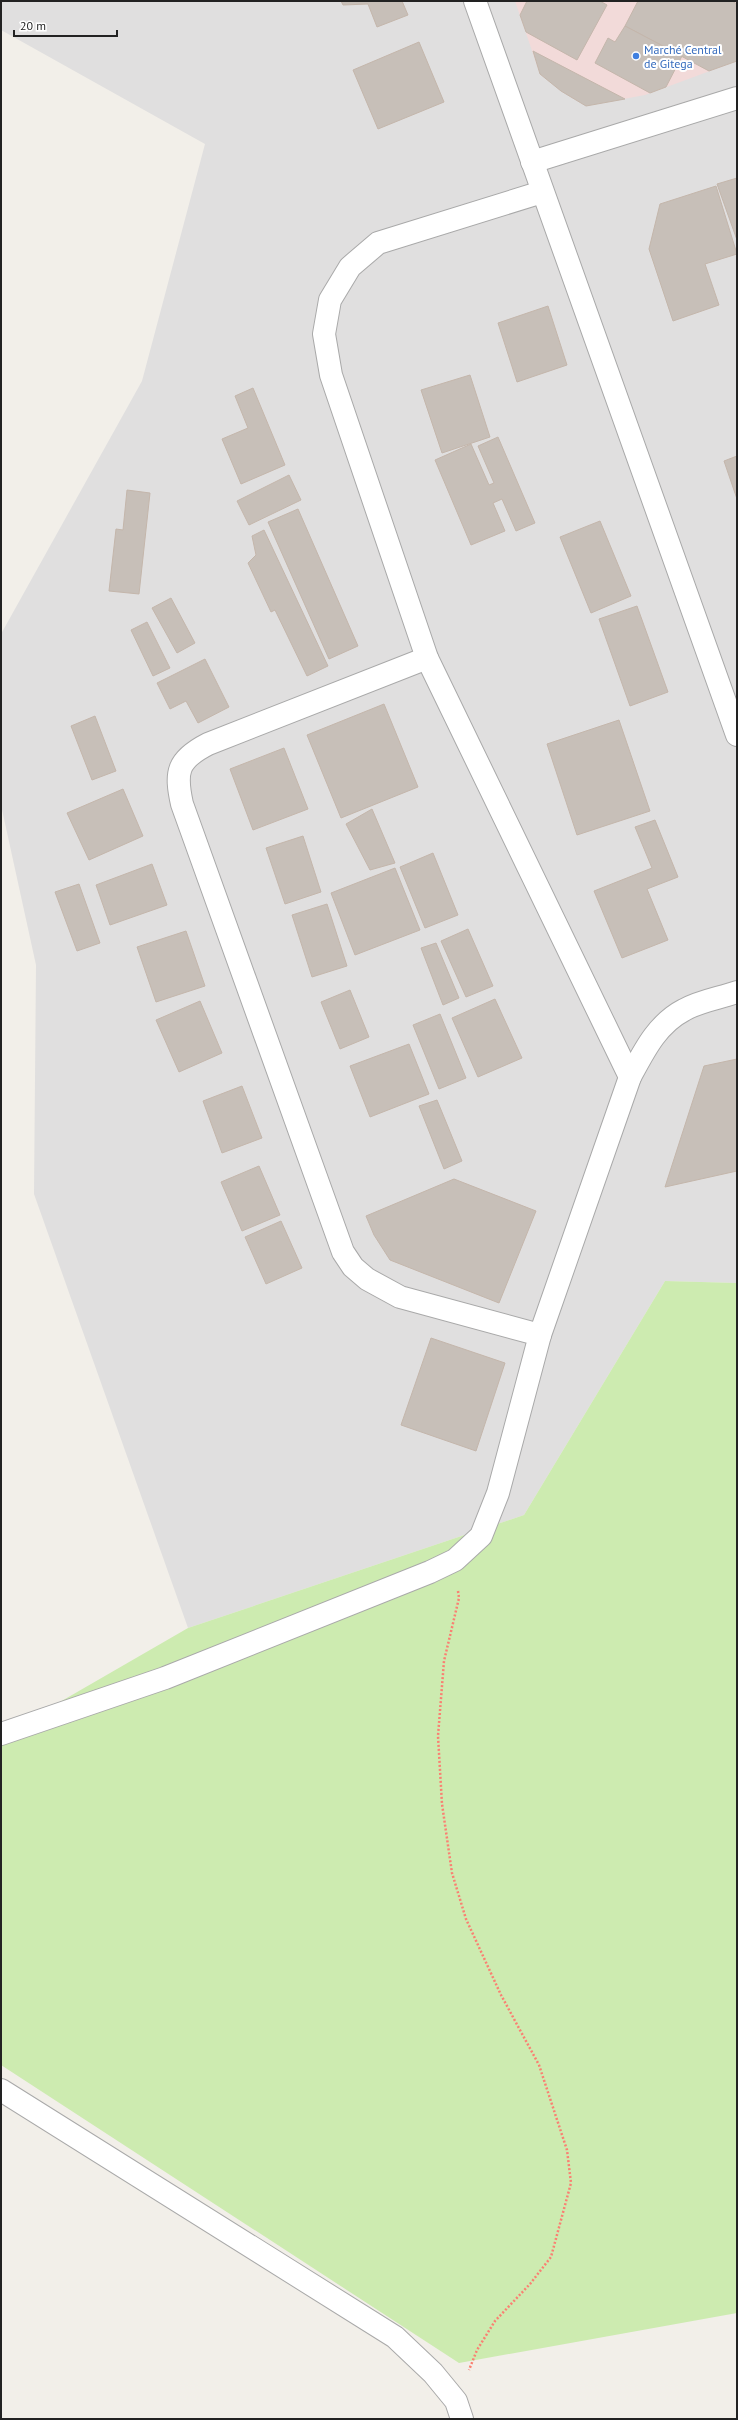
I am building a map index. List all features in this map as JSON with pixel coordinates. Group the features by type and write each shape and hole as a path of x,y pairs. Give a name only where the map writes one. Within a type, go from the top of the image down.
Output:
{"street":[{"path":"475,1 737,735"},
{"path":"532,162 737,98"},
{"path":"542,192 378,243 350,266 330,300 324,334 331,375 427,658 630,1077"},
{"path":"427,658 208,744 195,751 184,761 177,781 182,804 343,1252 353,1267 367,1279 400,1296 540,1335"},
{"path":"1,1734 165,1678 455,1560 481,1536 498,1494 540,1335 630,1077 647,1045 665,1022 684,1009 737,992"},
{"path":"1,2090 395,2337 434,2373 459,2410"}],"path":[{"path":"455,1560 459,1598 444,1661 438,1736 442,1804 452,1873 466,1919 501,1995 539,2065 567,2150 571,2183 550,2257 530,2284 496,2321 476,2350 459,2410"}],"shaded area":[{"path":"1,1 737,1 737,1283 665,1281 524,1515 188,1628 34,1194 36,965 1,805 1,634 142,381 205,144 1,30"},
{"name":"Marché Central de Gitega","path":"515,1 737,1 737,61 645,95 586,106 561,91 540,74"}],"green space":[{"path":"665,1281 737,1283 737,2313 459,2363 1,2065 1,1736 188,1628 524,1515"}],"building":[{"path":"341,1 402,1 408,15 377,27 368,4 343,5"},
{"path":"527,1 600,1 607,5 577,60 526,32 520,15"},
{"path":"638,1 732,1 737,4 737,61 709,71 625,26"},
{"path":"625,26 682,56 666,87 650,93 595,63 608,38 615,42"},
{"path":"419,42 444,102 378,129 353,70"},
{"path":"533,51 625,99 586,106 561,91 540,74"},
{"path":"737,178 737,240 717,184"},
{"path":"716,186 737,254 705,264 719,305 673,321 649,249 660,204"},
{"path":"548,306 567,365 517,382 498,323"},
{"path":"470,375 490,437 442,453 421,390"},
{"path":"253,388 285,465 241,484 222,439 248,428 235,396"},
{"path":"498,437 535,523 516,531 502,499 493,503 505,531 471,545 435,460 471,444 489,485 494,483 478,446"},
{"path":"737,456 737,499 724,461"},
{"path":"289,475 301,500 249,525 237,501"},
{"path":"127,490 150,493 139,594 109,591 116,529 123,530"},
{"path":"298,509 358,646 329,659 268,522"},
{"path":"600,521 631,596 591,613 560,537"},
{"path":"264,530 328,666 307,676 275,610 271,612 248,563 256,555 252,536"},
{"path":"171,598 195,643 177,653 152,608"},
{"path":"637,606 668,692 630,706 599,619"},
{"path":"147,622 170,668 153,676 131,630"},
{"path":"205,659 229,707 198,723 186,701 170,709 157,683"},
{"path":"384,704 418,787 341,818 307,735"},
{"path":"95,716 116,771 92,780 71,726"},
{"path":"619,720 650,811 577,835 547,744"},
{"path":"284,748 308,809 253,830 230,769"},
{"path":"123,789 143,836 89,860 67,813"},
{"path":"372,809 395,863 370,870 346,824"},
{"path":"655,820 678,877 647,889 668,940 622,958 594,891 652,868 635,827"},
{"path":"303,836 321,892 285,904 266,848"},
{"path":"433,853 458,915 425,928 400,867"},
{"path":"152,864 167,905 110,925 96,885"},
{"path":"395,868 420,930 355,955 331,893"},
{"path":"79,884 100,943 77,951 55,892"},
{"path":"327,904 347,966 312,977 292,915"},
{"path":"468,929 493,986 466,997 441,941"},
{"path":"186,931 205,986 156,1002 137,947"},
{"path":"436,943 459,998 443,1005 421,948"},
{"path":"350,990 369,1037 340,1049 321,1002"},
{"path":"495,999 522,1058 478,1077 452,1018"},
{"path":"200,1001 222,1053 179,1072 156,1020"},
{"path":"440,1014 466,1078 439,1089 413,1025"},
{"path":"409,1044 429,1094 370,1117 350,1066"},
{"path":"737,1059 737,1171 665,1187 704,1066"},
{"path":"242,1086 262,1138 222,1153 203,1101"},
{"path":"437,1100 462,1161 444,1169 419,1106"},
{"path":"259,1166 280,1215 242,1231 221,1182"},
{"path":"454,1179 536,1211 499,1303 390,1260 374,1235 366,1216"},
{"path":"281,1221 302,1268 266,1284 245,1237"},
{"path":"431,1338 505,1363 476,1451 401,1425"}],"place":[{"name":"Marché Central de Gitega","path":"636,56"}]}
